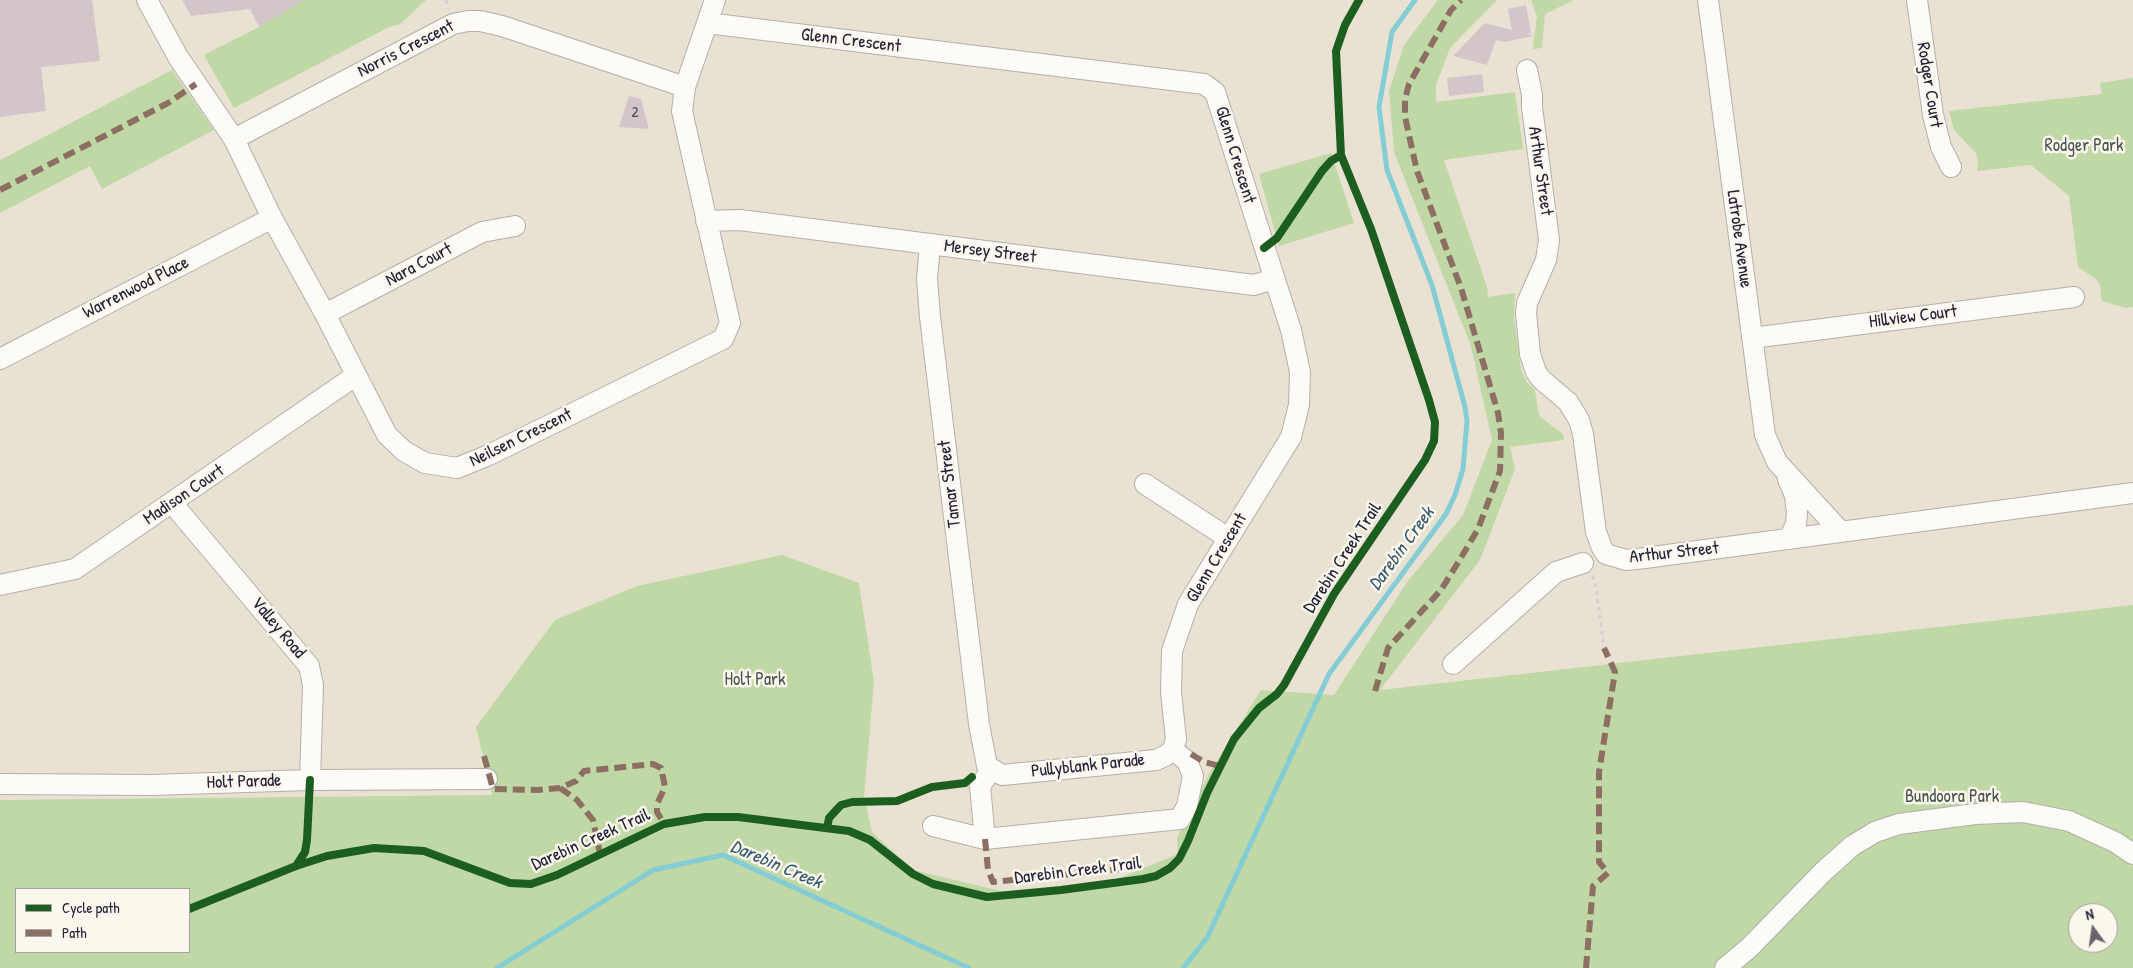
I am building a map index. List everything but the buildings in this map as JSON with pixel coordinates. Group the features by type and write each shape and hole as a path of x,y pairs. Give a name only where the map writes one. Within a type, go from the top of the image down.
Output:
{"street":[{"path":"147,0 178,57 234,139"},
{"path":"685,87 715,0"},
{"name":"Latrobe Avenue","path":"1708,0 1765,435 1772,454 1786,472 1841,532"},
{"name":"Rodger Court","path":"1918,0 1933,115 1940,147 1951,167"},
{"name":"Norris Crescent","path":"234,139 453,24 468,21 480,20 502,26 685,87"},
{"name":"Glenn Crescent","path":"707,23 1204,84 1215,92 1273,279 1291,330 1298,364 1300,405 1291,437 1188,604 1172,651 1171,692 1176,739 1173,750"},
{"name":"Arthur Street","path":"1527,70 1532,95 1549,240 1546,260 1527,303 1526,313 1530,354 1536,372 1541,379 1568,402 1579,420 1583,434 1596,532 1606,554 1626,560 2133,493"},
{"name":"Neilsen Crescent","path":"234,139 272,218 325,314 355,376 387,435 404,452 425,463 457,468 489,455 723,339 730,323 682,111 685,87"},
{"name":"Warrenwood Place","path":"0,359 272,218"},
{"name":"Mersey Street","path":"706,221 740,220 1254,284 1273,279"},
{"name":"Nara Court","path":"325,314 482,232 515,226"},
{"name":"Tamar Street","path":"930,245 927,279 930,317 979,724 984,752 990,770"},
{"name":"Hillview Court","path":"1752,338 2074,297"},
{"name":"Madison Court","path":"0,584 75,569 355,376"},
{"name":"Latrobe Avenue","path":"1786,472 1797,506 1796,524 1789,539"},
{"path":"1145,484 1228,538"},
{"name":"Valley Road","path":"172,503 309,666 313,685 310,780"},
{"path":"1453,664 1556,572 1583,562"},
{"path":"933,826 985,840 1180,819 1187,806 1193,776 1187,761 1173,750"},
{"name":"Pullyblank Parade","path":"990,770 1002,775 1156,760 1173,750"},
{"path":"985,840 980,786 990,770"},
{"name":"Holt Parade","path":"0,784 151,785 310,780 488,779"},
{"path":"1725,968 1749,948 1824,870 1852,846 1875,832 1899,824 1975,814 2023,812 2069,821 2115,842 2133,854"}],"path":[{"path":"1583,562 1595,582 1604,648"}],"green space":[{"path":"299,0 426,0 400,24 389,27 234,108 204,55 259,27 290,8"},
{"name":"Bundoora Park","path":"1438,0 1497,0 1450,48 1436,85 1436,102 1515,92 1523,149 1444,160 1488,290 1487,297 1515,293 1514,318 1521,369 1526,381 1535,390 1539,416 1563,434 1564,440 1510,447 1515,469 1480,560 1380,690 2133,605 2133,968 0,968 0,800 492,795 476,727 555,620 637,586 782,555 859,583 874,682 864,797 872,832 913,870 1005,892 1112,881 1178,854 1177,838 1211,770 1261,690 1334,695 1407,582 1463,515 1492,440 1471,346 1394,152 1389,91 1404,45"},
{"path":"1531,0 1574,0 1545,14 1542,48 1533,49 1537,16"},
{"path":"172,70 214,130 102,189 90,166 0,213 0,160"},
{"name":"Rodger Park","path":"2133,78 2133,307 2126,308 2102,301 2100,285 2096,279 2078,267 2069,196 2031,165 1977,171 1976,153 1954,130 1949,111 2102,94 2100,83"},
{"path":"1331,153 1354,223 1279,246 1259,174"}],"waterway":[{"name":"Darebin Creek","path":"1183,968 1207,938 1329,674 1446,514 1455,495 1463,469 1467,421 1465,407 1432,285 1387,170 1379,107 1392,32 1415,0"},
{"name":"Darebin Creek","path":"497,968 653,870 723,855 969,968"}],"marked path":[{"path":"1375,691 1388,648 1441,590 1478,529 1500,471 1501,433 1498,413 1461,288 1417,171 1405,117 1405,99 1409,84 1451,10 1461,0"},
{"path":"0,190 168,103 196,84"},
{"path":"1586,968 1593,886 1608,873 1599,862 1599,772 1615,672 1604,648"},
{"path":"1191,754 1204,762 1220,766"},
{"path":"484,756 493,789 537,790 560,788 576,781 584,771 653,764 661,768 665,787 657,804 657,812 664,824"},
{"path":"560,788 577,800 593,820 600,854"},
{"path":"985,839 988,870 993,882 1121,869 1121,865 1131,863"}],"cycle path":[{"name":"Darebin Creek Trail","path":"190,909 296,866 327,856 374,848 424,851 510,883 531,884 557,875 664,824 705,817 738,817 849,831 870,840 913,874 933,884 987,897 1061,890 1143,879 1156,876 1170,868 1179,859 1188,841 1207,793 1234,739 1259,708 1277,694 1284,685 1334,594 1425,460 1434,441 1435,422 1429,400 1371,229 1341,155 1336,51 1345,25 1359,0"},
{"path":"1264,248 1277,238 1322,171 1331,161 1341,155"},
{"path":"827,828 829,818 841,805 852,802 897,801 932,787 965,783 972,777"},
{"path":"296,866 305,852 307,840 310,780"}],"park label":[{"name":"Holt Park","path":"755,680"}]}
